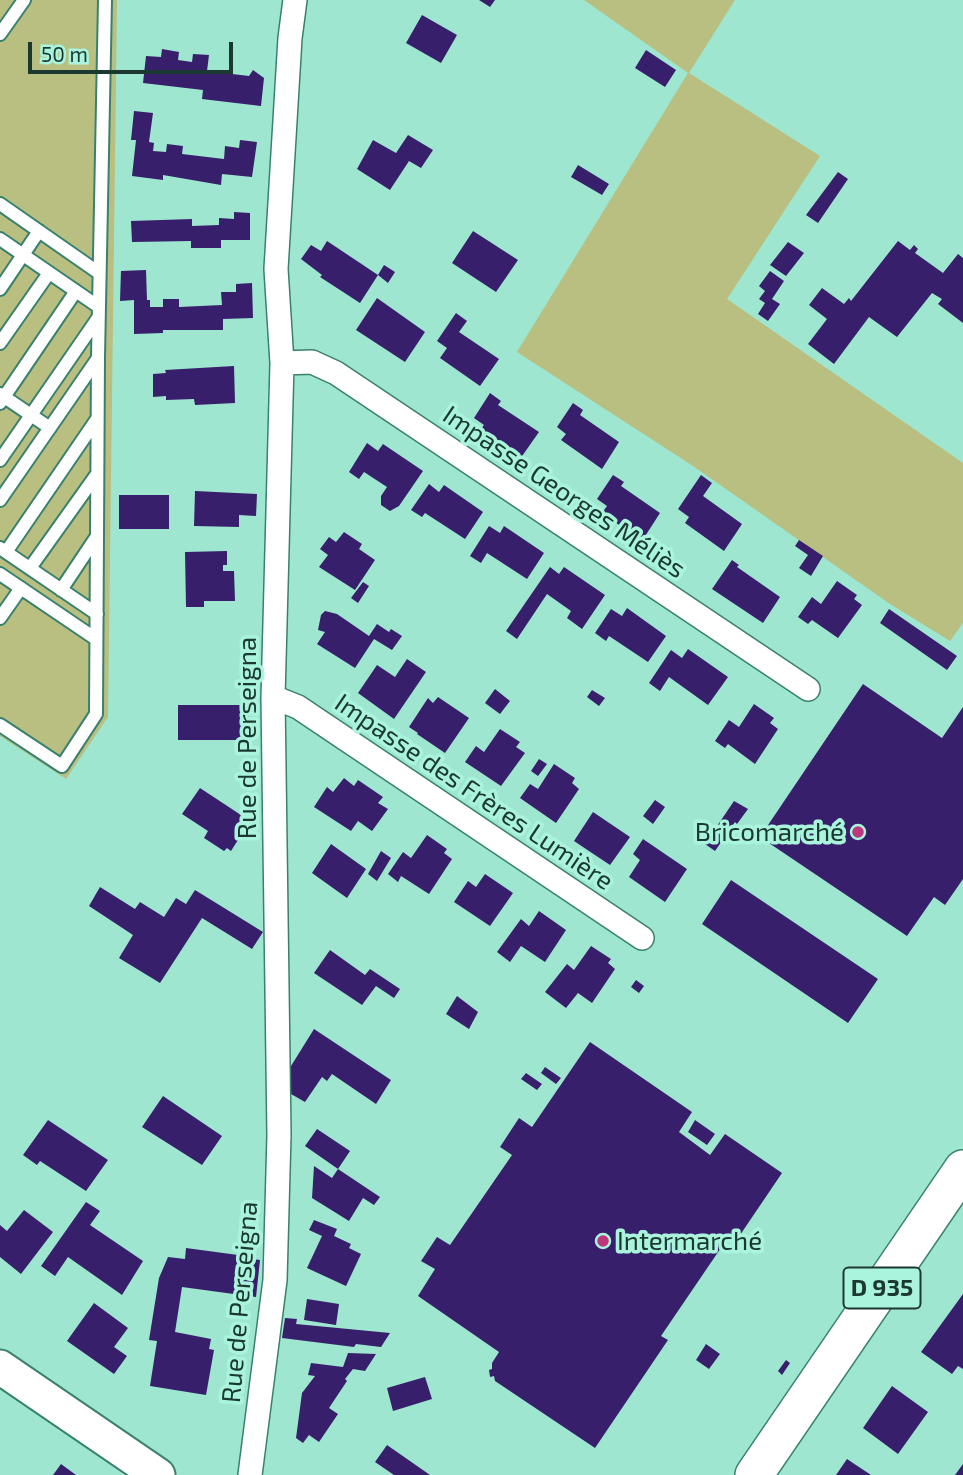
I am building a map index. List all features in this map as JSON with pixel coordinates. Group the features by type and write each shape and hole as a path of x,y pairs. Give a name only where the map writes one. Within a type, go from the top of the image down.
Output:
{"main road":[{"name":"D 935","path":"754,1475 963,1168"},
{"path":"0,1367 158,1475"},
{"path":"726,1475 744,1449 800,1408"}],"street":[{"name":"Rue de Perseigna","path":"250,1475 275,1267 279,1135 273,696 282,363 276,269 290,38 295,0"},
{"name":"Impasse Georges Méliès","path":"282,363 312,362 336,373 808,690"},
{"name":"Impasse des Frères Lumière","path":"273,696 298,708 642,938"}],"lane":[{"path":"0,34 24,0"},
{"path":"0,725 62,766 96,714 97,419 105,0"},
{"path":"0,204 99,272"},
{"path":"0,289 39,231"},
{"path":"2,243 76,291 99,312"},
{"path":"0,343 49,273"},
{"path":"50,428 1,398 76,291"},
{"path":"0,460 99,312"},
{"path":"0,500 98,357"},
{"path":"97,419 3,550 97,614"},
{"path":"30,568 97,474"},
{"path":"61,590 97,536"},
{"path":"0,574 96,639"},
{"path":"0,618 21,588"}],"green space":[{"path":"0,0 117,0 108,717 66,779 0,736"},
{"path":"584,0 735,0 689,73 820,156 727,299 963,463 963,623 950,641 890,604 696,468 517,352 688,73"}],"building":[{"path":"479,0 495,0 490,7"},
{"path":"422,15 457,35 441,63 406,43"},
{"path":"162,49 179,52 178,60 192,62 193,54 209,55 207,71 249,76 253,70 264,78 261,106 202,99 203,90 143,83 146,56 161,57"},
{"path":"646,50 676,70 665,87 635,68"},
{"path":"134,111 153,113 149,142 154,143 153,151 166,152 167,144 183,146 182,154 224,159 225,146 239,148 240,140 257,142 252,177 222,174 221,185 163,175 163,180 132,176 136,140 131,140"},
{"path":"408,135 433,150 421,168 409,161 390,190 357,169 373,140 396,153"},
{"path":"578,165 609,184 602,195 571,177"},
{"path":"838,172 848,179 818,223 806,215"},
{"path":"234,212 250,213 250,240 221,240 221,248 191,248 191,241 132,242 131,221 192,219 192,226 219,225 219,218 234,219"},
{"path":"473,231 518,260 496,292 452,263"},
{"path":"327,241 378,275 360,303 320,277 322,275 301,259 311,245 321,251"},
{"path":"898,241 910,250 914,245 918,249 915,253 943,273 958,254 963,258 963,323 938,304 942,299 932,293 897,337 869,317 834,364 808,344 827,319 809,305 822,288 844,304 849,298 851,301"},
{"path":"788,242 804,253 786,276 770,265"},
{"path":"384,265 395,272 388,283 378,275"},
{"path":"146,270 147,300 150,300 150,307 163,307 163,299 179,299 179,307 222,305 221,292 236,292 236,284 252,283 253,318 223,319 223,330 163,330 163,333 134,334 134,300 120,301 121,271"},
{"path":"770,271 784,281 772,299 780,304 768,321 758,314 765,303 759,299 765,291 759,286"},
{"path":"377,298 425,332 405,362 356,330"},
{"path":"456,313 467,321 459,332 499,359 480,386 440,358 447,348 437,341"},
{"path":"234,366 235,403 195,405 194,399 166,400 166,396 153,397 153,374 166,373 165,370"},
{"path":"490,393 501,401 498,405 539,432 520,459 480,430 484,425 474,418"},
{"path":"573,403 583,410 580,415 619,442 602,469 561,440 566,434 557,427"},
{"path":"367,443 378,451 383,444 423,471 399,506 390,511 381,505 381,496 387,487 364,472 359,479 349,472"},
{"path":"613,475 624,482 621,486 660,513 642,541 602,513 607,506 597,499"},
{"path":"701,475 712,483 703,496 742,524 724,551 685,523 689,517 678,509"},
{"path":"429,484 439,492 444,485 483,512 465,539 425,513 422,517 411,510"},
{"path":"195,491 257,494 256,516 239,515 239,527 194,526"},
{"path":"119,495 169,495 169,529 119,529"},
{"path":"489,526 500,533 504,526 544,553 527,579 487,553 481,563 470,556"},
{"path":"344,532 362,544 359,549 375,560 355,590 319,567 328,555 320,549 329,537 336,542"},
{"path":"799,540 823,556 811,576 799,568 808,555 795,546"},
{"path":"227,551 227,565 223,565 223,571 234,571 235,601 204,601 204,607 186,607 185,552"},
{"path":"732,560 739,565 737,567 780,597 763,623 712,589"},
{"path":"550,567 559,574 564,567 605,595 582,629 567,618 571,611 547,594 517,639 506,631"},
{"path":"837,581 857,595 854,599 862,605 838,638 812,620 808,624 798,617 812,597 821,604"},
{"path":"363,582 369,586 358,603 351,598"},
{"path":"627,608 666,636 648,662 609,636 606,641 595,633 611,609 622,616"},
{"path":"889,609 957,656 947,670 880,623"},
{"path":"325,611 337,614 369,636 377,624 402,636 392,650 374,639 355,668 317,644 325,632 318,630 321,615"},
{"path":"688,649 728,677 708,705 669,677 660,691 649,683 671,650 682,658"},
{"path":"407,659 426,672 394,719 358,693 377,665 395,677"},
{"path":"863,684 942,738 963,707 963,879 945,905 934,897 907,936 760,837"},
{"path":"495,689 510,701 500,714 485,703"},
{"path":"592,690 605,698 599,706 587,697"},
{"path":"438,697 469,718 445,753 409,727 428,698 433,703"},
{"path":"754,704 774,718 770,723 778,729 755,764 728,744 725,748 715,741 729,720 739,727"},
{"path":"178,705 249,705 249,740 178,740"},
{"path":"500,729 520,742 516,747 525,753 501,786 465,762 476,746 484,752"},
{"path":"539,759 547,764 538,776 531,771"},
{"path":"554,764 575,778 572,783 579,789 556,823 520,798 530,784 538,789"},
{"path":"344,778 354,786 358,780 383,797 378,803 388,809 372,831 358,821 351,831 314,807 327,787 333,792"},
{"path":"200,788 250,821 231,851 227,848 224,851 204,838 208,831 182,814"},
{"path":"655,800 665,807 653,824 643,816"},
{"path":"734,801 748,809 737,824 735,822 715,851 705,844"},
{"path":"593,812 630,837 610,865 574,841"},
{"path":"427,835 447,849 444,853 452,859 429,894 401,876 398,882 388,874 403,852 411,858"},
{"path":"643,839 687,869 665,902 629,877 640,860 633,854"},
{"path":"331,844 366,869 347,898 312,873"},
{"path":"381,851 391,858 377,881 368,874"},
{"path":"485,874 513,893 490,926 454,902 468,881 476,887"},
{"path":"731,880 878,979 848,1023 702,924"},
{"path":"100,887 135,909 140,902 164,917 176,898 186,904 195,890 263,932 252,949 202,918 160,983 119,958 133,935 89,906"},
{"path":"539,911 566,930 545,962 521,946 510,962 497,952 521,919 529,926"},
{"path":"591,946 611,959 608,963 615,969 592,1003 578,993 566,1008 545,992 567,964 574,970"},
{"path":"330,950 365,975 370,969 400,989 394,998 376,986 362,1005 314,973"},
{"path":"636,980 644,986 639,993 631,987"},
{"path":"457,996 478,1012 469,1029 446,1014"},
{"path":"314,1029 391,1080 376,1104 332,1074 327,1081 322,1077 305,1102 291,1094 291,1066"},
{"path":"590,1042 692,1112 679,1132 710,1155 725,1134 782,1173 736,1241 729,1236 661,1336 668,1340 595,1448 495,1381 494,1376 490,1377 489,1370 492,1369 492,1363 499,1352 418,1296 435,1269 421,1261 437,1237 450,1245 512,1155 500,1147 519,1118 532,1127"},
{"path":"545,1067 561,1078 556,1084 541,1073"},
{"path":"526,1073 542,1084 537,1090 521,1079"},
{"path":"163,1096 222,1136 202,1165 142,1127"},
{"path":"48,1120 108,1160 86,1191 40,1161 37,1165 23,1155"},
{"path":"695,1120 715,1134 707,1145 688,1132"},
{"path":"317,1129 350,1151 338,1169 305,1146"},
{"path":"314,1166 332,1178 338,1169 380,1197 374,1205 363,1198 349,1221 312,1198"},
{"path":"86,1202 100,1211 90,1225 143,1261 122,1295 68,1257 55,1276 41,1266"},
{"path":"24,1210 53,1232 21,1274 0,1257 0,1225 7,1231"},
{"path":"314,1220 337,1229 334,1236 351,1244 349,1248 361,1254 346,1286 307,1268 322,1236 309,1230"},
{"path":"239,1245 255,1248 253,1259 260,1260 256,1297 182,1287 175,1332 211,1339 209,1349 214,1350 206,1395 150,1386 157,1341 149,1340 159,1278 168,1257 185,1259 186,1248 238,1255"},
{"path":"963,1294 963,1369 958,1366 952,1374 921,1352"},
{"path":"307,1299 339,1304 336,1325 304,1320"},
{"path":"94,1303 128,1328 114,1347 127,1356 114,1374 67,1341"},
{"path":"285,1318 297,1319 296,1324 390,1333 381,1347 356,1344 354,1347 282,1338"},
{"path":"706,1344 720,1354 709,1369 696,1360"},
{"path":"348,1353 376,1354 365,1371 353,1369 345,1379 347,1381 329,1408 338,1414 319,1442 309,1435 303,1443 296,1438 302,1393 315,1376 308,1375 311,1363 343,1367"},
{"path":"786,1360 790,1363 782,1375 778,1371"},
{"path":"425,1377 432,1399 393,1411 387,1388"},
{"path":"892,1386 928,1412 898,1454 863,1428"},
{"path":"387,1445 430,1475 394,1475 375,1462"},
{"path":"847,1459 871,1475 836,1475"},
{"path":"61,1464 76,1475 53,1475"},
{"path":"963,1464 963,1475 955,1475"}],"place":[{"name":"Bricomarché","path":"858,832"},
{"name":"Intermarché","path":"603,1241"}]}
